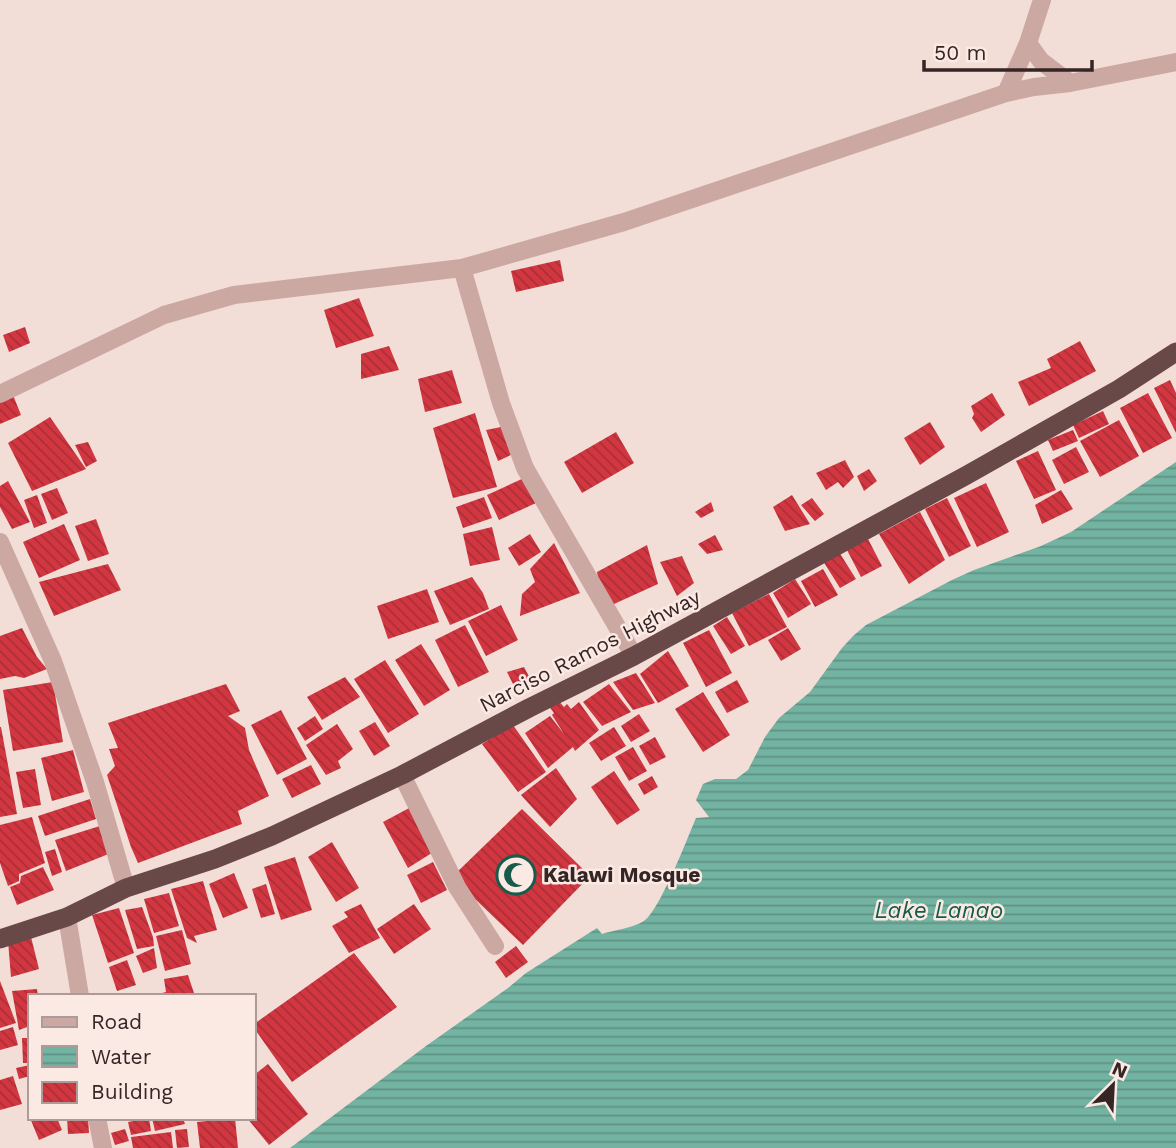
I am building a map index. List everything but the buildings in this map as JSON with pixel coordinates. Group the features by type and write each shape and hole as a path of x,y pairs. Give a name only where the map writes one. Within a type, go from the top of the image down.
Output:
{"highway":[{"name":"Narciso Ramos Highway","path":"0,939 67,917 126,888 215,859 272,836 402,775 634,656 967,475 1119,389 1176,352"}],"street":[{"path":"1006,93 1028,43 1042,0"},
{"path":"1028,43 1041,61 1070,83"},
{"path":"0,394 164,314 234,295 462,268 624,222 1006,93 1176,62"},
{"path":"462,268 501,403 525,468 634,656"},
{"path":"0,542 53,662 95,782 126,888"},
{"path":"402,775 457,887 495,946"},
{"path":"67,917 80,994"},
{"path":"97,1120 103,1148"}],"water":[{"name":"Lake Lanao","path":"1176,462 1176,1148 290,1148 526,973 597,928 602,934 644,921 658,903 696,818 709,817 696,800 703,784 715,779 736,779 748,770 765,737 779,718 810,692 842,648 866,625 974,570 1071,532"}],"place":[{"name":"Kalawi Mosque","path":"516,875"}]}
